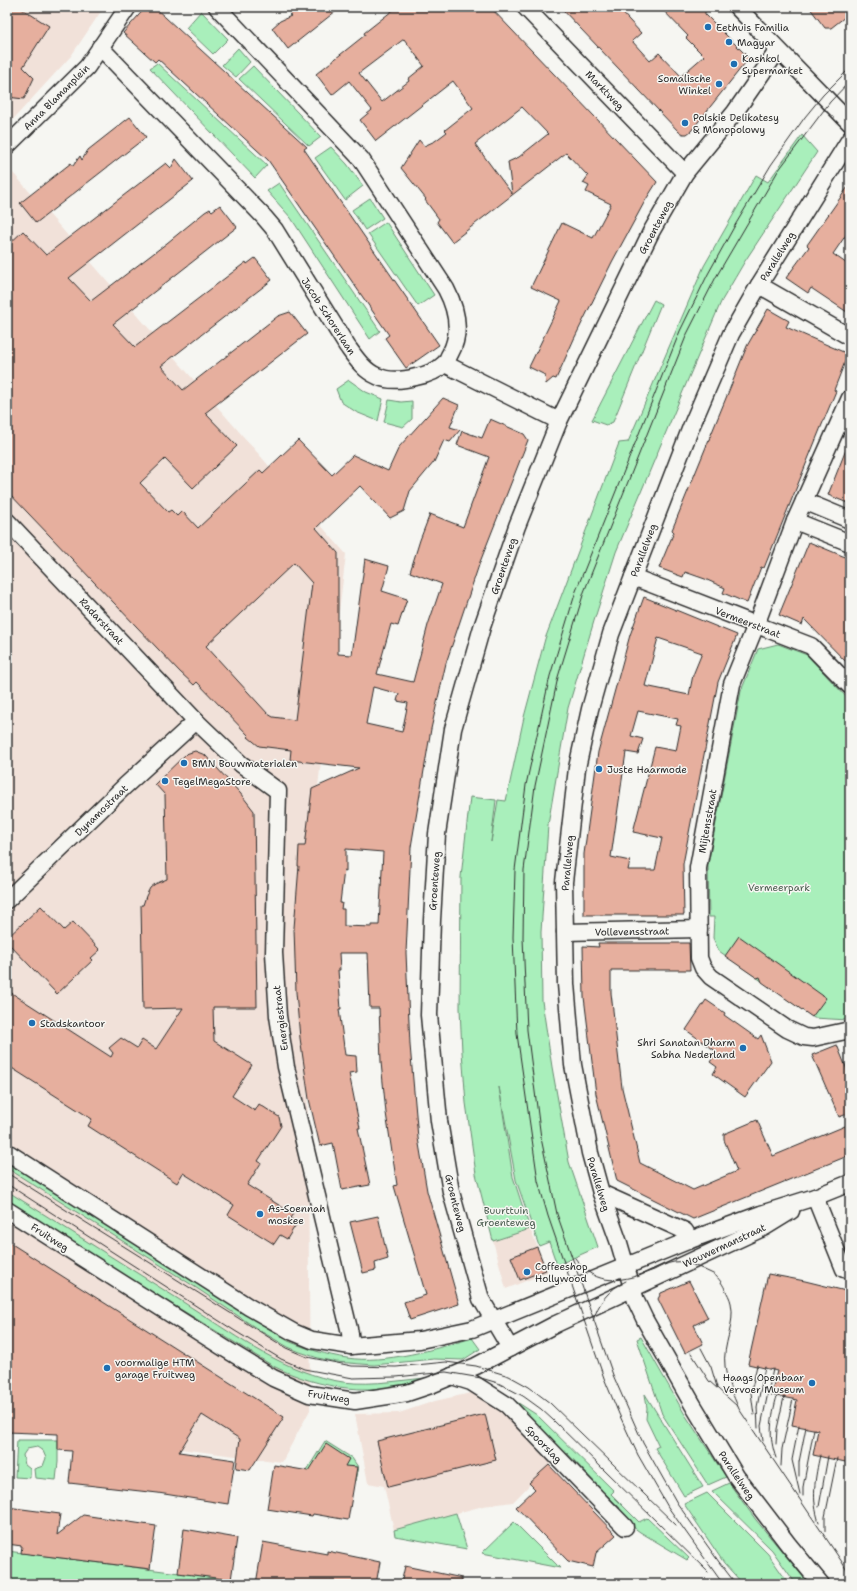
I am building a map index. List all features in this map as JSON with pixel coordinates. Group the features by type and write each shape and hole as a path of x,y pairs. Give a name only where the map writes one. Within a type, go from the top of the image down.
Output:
{"street":[{"name":"Anna Blamanplein","path":"7,146 87,67 128,7"},
{"path":"217,7 361,159 446,289 457,315 457,332 454,347 445,364 559,421"},
{"name":"Marktweg","path":"525,7 685,173"},
{"path":"737,7 778,50 847,114"},
{"name":"Jacob Schorerlaan","path":"100,47 275,230 347,346 373,379 406,380 436,370 445,364"},
{"name":"Groenteweg","path":"510,1348 481,1299 453,1199 438,1121 429,1015 432,920 437,834 453,729 482,627 517,526 559,421 651,232 685,173 735,112 778,50"},
{"name":"Parallelweg","path":"820,1584 736,1476 693,1405 645,1320 632,1289 626,1266 601,1193 590,1153 573,1065 566,984 564,882 578,768 590,709 598,679 611,634 691,426 731,334 759,285 850,139"},
{"path":"759,285 850,337"},
{"name":"Mijtensstraat","path":"849,1033 813,1038 804,1037 787,1029 710,977 703,968 699,958 698,868 732,684 795,521 850,398"},
{"path":"804,501 850,520"},
{"name":"Radarstraat","path":"7,521 196,721"},
{"path":"795,521 850,543"},
{"name":"Vermeerstraat","path":"633,577 811,646 850,686"},
{"name":"Dynamostraat","path":"7,900 125,786 196,721"},
{"name":"Energiestraat","path":"196,721 241,764 278,791 274,954 278,1016 288,1074 350,1333 351,1346"},
{"name":"Vollevensstraat","path":"565,932 699,929"},
{"path":"7,1152 249,1307 294,1332 312,1340 351,1346 420,1340 472,1329 494,1322 626,1266"},
{"name":"Wouwermanstraat","path":"626,1266 690,1240 761,1214 815,1197 850,1183"},
{"name":"Wouwermanstraat","path":"601,1193 685,1231 690,1240"},
{"path":"815,1197 844,1269 850,1270"},
{"name":"Wouwermanstraat","path":"632,1289 765,1227 815,1197"},
{"name":"Fruitweg","path":"7,1210 273,1378 299,1391 323,1397 355,1401 407,1392 452,1376 556,1324 632,1289"},
{"name":"Spoorslag","path":"452,1376 471,1382 507,1405 625,1527"}],"shaded area":[{"path":"7,7 104,7 71,56 7,126"},
{"path":"7,166 346,554 306,886 310,1410 282,1462 7,1427"},
{"path":"530,1229 548,1272 506,1289 493,1241"},
{"path":"484,1390 556,1458 513,1502 483,1506 394,1530 384,1486 368,1483 355,1414 399,1413 435,1401"}],"green space":[{"path":"201,11 228,39 213,54 186,28"},
{"path":"238,48 250,62 236,77 222,65"},
{"path":"157,63 267,165 255,178 150,68"},
{"path":"253,66 321,137 309,146 239,79"},
{"name":"Buurttuin Groenteweg","path":"802,135 817,152 745,261 721,302 616,552 568,708 548,825 541,932 542,1001 569,1162 598,1247 557,1265 549,1242 539,1246 516,1180 499,1087 513,1177 530,1229 493,1241 476,1174 466,1103 460,1008 461,877 470,797 496,800 491,842 498,800 506,801 524,717 545,639 619,443 628,442 704,266 756,175 768,182"},
{"path":"331,147 347,164 363,186 345,200 315,158"},
{"path":"279,183 380,331 370,339 291,218 267,191"},
{"path":"370,198 383,218 365,230 352,210"},
{"path":"386,222 434,295 418,306 368,234"},
{"path":"654,300 661,304 613,422 606,425 592,420"},
{"path":"349,380 366,392 383,399 378,421 356,412 341,402 336,389"},
{"path":"389,400 401,402 412,401 412,419 403,427 384,422"},
{"name":"Vermeerpark","path":"778,644 807,655 850,701 850,1019 848,1020 814,1018 719,951 713,938 714,917 709,917 708,865 741,691 758,649"},
{"path":"7,1159 125,1237 288,1341 339,1357 362,1359 378,1359 410,1354 443,1347 472,1338 480,1349 463,1360 434,1359 374,1365 336,1362 300,1352 262,1332 192,1285 7,1168"},
{"path":"7,1191 236,1337 292,1367 332,1380 355,1383 378,1383 425,1378 387,1388 348,1388 310,1380 273,1366 7,1201"},
{"path":"641,1337 684,1413 726,1477 708,1485 662,1414 637,1339"},
{"path":"645,1394 703,1487 684,1496 655,1448 659,1446 646,1419 647,1408"},
{"path":"509,1397 537,1415 614,1491 611,1494 639,1522 647,1518 689,1558 687,1560 629,1524 617,1511 620,1508 606,1494 603,1497 599,1493 602,1490 567,1453 564,1457 506,1401"},
{"path":"17,1440 58,1440 56,1480 35,1478 34,1469 43,1466 46,1458 43,1451 37,1447 27,1449 23,1455 25,1465 30,1469 30,1478 15,1477"},
{"path":"325,1441 352,1458 358,1467 355,1481 336,1478 334,1475 307,1470"},
{"path":"729,1483 756,1520 809,1584 796,1584 772,1550 712,1491"},
{"path":"707,1493 768,1554 789,1584 743,1584 724,1563 684,1504"},
{"path":"456,1513 467,1549 395,1536 394,1530"},
{"path":"514,1522 560,1568 482,1553"},
{"path":"7,1551 234,1580 257,1584 7,1584"}],"building":[{"path":"7,7 19,7 49,26 23,67 34,78 24,99 7,97"},
{"path":"146,7 154,7 307,147 304,149 439,345 406,368 385,338 389,335 268,160 158,59 155,62 123,33"},
{"path":"298,7 341,7 288,49 272,28 280,21 291,16 289,15"},
{"path":"397,7 490,7 657,182 612,262 556,379 553,378 546,384 545,375 529,367 561,301 531,287 562,223 593,238 611,204 586,192 589,186 583,183 588,176 566,153 452,242 437,222 439,219 425,200 426,199 401,168 419,140 424,146 435,141 447,132 445,130 473,108 453,81 376,141 360,120 372,110 349,81 332,95 316,74 365,35 364,33","holes":["404,39 424,66 408,79 409,81 382,102 359,73","522,107 548,134 519,157 508,162 512,194 475,144"]},
{"path":"560,7 617,7 641,33 632,41 650,61 659,53 681,76 704,56 686,38 688,36 660,7 705,7 705,14 749,58 691,131 687,134 683,134 679,132"},
{"path":"809,7 850,7 850,13 831,28 825,28"},
{"path":"130,117 146,137 36,223 20,203 71,163 73,166 80,156 82,160 88,150"},
{"path":"176,159 193,181 69,278 91,301 205,212 210,209 212,211 220,205 237,227 113,324 135,347 246,262 247,264 255,258 272,280 161,366 183,390 278,316 290,312 307,334 205,413 237,446 193,488 165,459 140,483 168,512 171,510 177,516 182,511 198,528 260,470 263,473 298,440 332,475 353,455 388,471 399,447 443,398 459,405 450,427 460,430 450,442 444,440 434,462 410,491 404,511 390,518 360,486 316,528 338,553 338,654 352,655 365,559 389,566 382,591 407,599 398,626 391,624 377,674 413,682 428,625 442,584 410,572 420,540 430,514 463,527 489,457 457,445 462,431 482,438 490,419 524,434 528,440 480,562 446,663 431,729 411,847 406,953 410,1045 418,1138 427,1191 459,1304 410,1320 404,1302 426,1295 394,1186 397,1185 386,1113 381,1062 379,1008 370,1008 368,953 339,953 340,970 338,970 341,1009 339,1009 345,1055 356,1056 357,1072 349,1073 360,1128 358,1128 370,1185 342,1190 333,1143 320,1146 309,1099 300,1038 296,992 294,928 299,866 299,846 305,846 312,789 359,768 290,760 291,750 259,746 248,737 249,736 197,682 194,685 180,672 7,491 7,246 23,231 46,255 166,163 171,168","holes":["294,563 312,583 295,720 273,717 268,714 206,646","373,687 399,694 397,701 408,703 402,732 366,724","346,849 383,852 379,925 372,925 372,927 344,926 344,909 341,909 342,903 340,903 344,870 346,871"]},
{"path":"850,184 850,229 833,254 850,266 850,314 811,288 808,293 786,278 809,247 807,245"},
{"path":"768,309 789,321 786,327 848,354 834,390 836,391 764,568 761,567 747,603 723,593 725,588 705,579 685,572 683,577 659,568 674,532 672,530 747,346"},
{"path":"850,442 850,504 828,495"},
{"path":"809,542 850,559 850,666 804,619 802,625 779,615"},
{"path":"644,597 737,635 718,682 683,864 684,915 584,915 584,854 598,752 630,635","holes":["658,638 702,653 693,675 689,695 645,686","638,711 678,719 676,725 681,726 676,751 655,747 633,832 662,838 655,870 628,870 630,861 611,857 626,752 638,754 643,739 631,736"]},
{"path":"195,751 205,755 240,793 254,811 257,1007 213,1007 214,1041 252,1065 232,1096 255,1111 259,1104 279,1117 281,1126 258,1161 261,1163 247,1185 293,1214 290,1218 297,1223 287,1239 280,1235 274,1244 228,1215 234,1205 183,1173 177,1183 88,1126 92,1119 7,1065 7,990 111,1057 113,1053 109,1048 121,1038 137,1048 142,1040 156,1049 183,1008 143,1009 141,905 143,905 150,888 167,879 165,795 155,784 186,754"},
{"path":"41,906 64,930 73,922 100,950 91,958 93,960 57,994 7,942 7,938"},
{"path":"739,936 826,998 812,1017 762,982 760,977 757,978 725,956"},
{"path":"598,943 689,943 690,970 611,970 611,993 622,1088 640,1163 693,1190 737,1171 724,1140 724,1134 757,1120 773,1156 850,1124 850,1155 693,1219 617,1181 596,1094 584,997 583,946 599,947"},
{"name":"Shri Sanatan Dharm Sabha Nederland","path":"706,1000 725,1013 724,1015 758,1039 761,1035 771,1061 745,1097 713,1074 717,1067 710,1062 717,1052 686,1030"},
{"path":"837,1045 850,1077 850,1113 839,1117 812,1055"},
{"path":"378,1216 388,1259 375,1263 376,1270 363,1273 350,1222"},
{"name":"voormalige HTM garage Fruitweg","path":"7,1241 284,1417 250,1470 236,1468 240,1439 202,1415 179,1452 235,1460 228,1504 158,1493 69,1483 72,1451 58,1450 58,1434 7,1432"},
{"path":"537,1247 546,1270 520,1280 511,1257"},
{"name":"Haags Openbaar Vervoer Museum","path":"768,1274 850,1292 850,1463 813,1455 818,1430 792,1425 797,1400 771,1395 777,1371 748,1364"},
{"path":"689,1281 708,1318 694,1325 703,1344 685,1353 658,1299 661,1293"},
{"path":"485,1414 496,1460 388,1487 377,1441"},
{"path":"326,1444 349,1459 345,1466 357,1467 348,1520 313,1514 312,1516 267,1509 274,1465 309,1471"},
{"path":"549,1465 616,1535 596,1553 593,1567 568,1561 516,1507 535,1489 529,1483"},
{"path":"7,1507 60,1514 57,1535 83,1515 156,1526 150,1569 21,1553 22,1546 7,1544"},
{"path":"184,1529 237,1538 231,1580 178,1573"},
{"path":"263,1542 327,1554 327,1551 380,1562 376,1584 256,1584"},
{"path":"405,1566 462,1578 462,1584 401,1584"}],"tram line":[{"path":"723,1584 668,1507 638,1455 604,1378 548,1216 538,1181 517,1034 513,937 515,870 526,785 550,676 576,591 680,331 708,274 771,165 805,117 823,95 850,68"},
{"path":"736,1584 677,1503 643,1443 613,1375 557,1214 541,1138 527,1030 523,938 524,870 535,786 558,677 584,592 687,334 716,277 778,171 830,102 850,81"},
{"path":"7,1173 286,1348 307,1357 352,1366 396,1367 446,1362 476,1366 509,1376 529,1387 550,1403 676,1525"},
{"path":"7,1184 235,1331 281,1359 304,1369 353,1378 396,1377 446,1372 481,1378 498,1383 523,1396 553,1420 708,1572"},
{"path":"575,1258 583,1268 592,1274 611,1280 632,1277 674,1262 688,1263 717,1277 724,1287 731,1303 732,1319 725,1350 725,1366 732,1393 739,1409 850,1576"},
{"path":"593,1321 598,1308 609,1292 626,1281"},
{"path":"701,1348 711,1367 717,1387"},
{"path":"691,1353 709,1381 737,1406"},
{"path":"754,1415 751,1393 757,1365"},
{"path":"758,1428 757,1407 765,1367"},
{"path":"763,1441 761,1426 773,1369"},
{"path":"776,1458 772,1442 771,1427 777,1396"},
{"path":"776,1444 777,1429 784,1397"},
{"path":"781,1466 782,1449 793,1399"},
{"path":"799,1425 792,1460 800,1494"},
{"path":"799,1476 799,1462 806,1427"},
{"path":"803,1496 803,1487 814,1429"},
{"path":"819,1522 814,1497 815,1480 820,1455"},
{"path":"819,1507 828,1456"},
{"path":"825,1531 825,1517 837,1458"}],"place":[{"name":"Eethuis Familia","path":"708,27"},
{"name":"Magyar","path":"729,42"},
{"name":"Kashkol Supermarket","path":"734,64"},
{"name":"Somalische Winkel","path":"719,84"},
{"name":"Polskie Delikatesy & Monopolowy","path":"685,123"},
{"name":"BMN Bouwmaterialen","path":"184,763"},
{"name":"Juste Haarmode","path":"599,769"},
{"name":"TegelMegaStore","path":"165,781"},
{"name":"Stadskantoor","path":"32,1023"},
{"name":"Shri Sanatan Dharm Sabha Nederland","path":"743,1048"},
{"name":"As-Soennah moskee","path":"260,1214"},
{"name":"Coffeeshop Hollywood","path":"527,1272"},
{"name":"voormalige HTM garage Fruitweg","path":"107,1368"},
{"name":"Haags Openbaar Vervoer Museum","path":"812,1383"}]}
